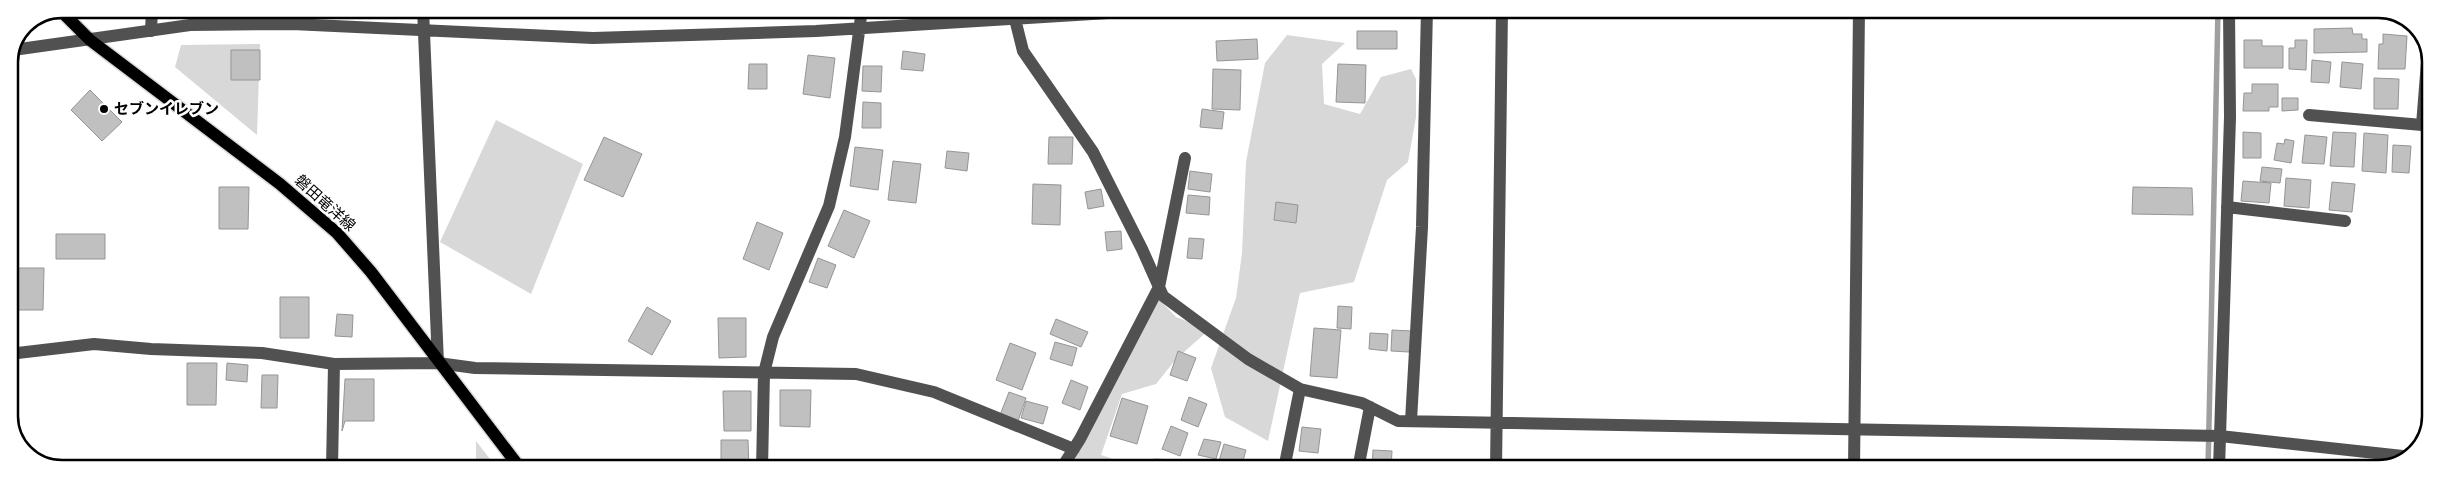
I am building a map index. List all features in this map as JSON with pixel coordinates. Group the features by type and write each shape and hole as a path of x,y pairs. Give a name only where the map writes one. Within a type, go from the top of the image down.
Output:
{"main road":[{"name":"磐田竜洋線","path":"68,18 90,40 280,184 337,233 371,272 514,460"}],"street":[{"path":"151,31 152,18"},
{"path":"423,18 438,362"},
{"path":"762,460 764,373 773,336 829,206 846,137 861,18"},
{"path":"19,49 190,25 292,24 593,38 860,29 1029,18"},
{"path":"1411,422 1422,227 1427,18"},
{"path":"1496,460 1502,18"},
{"path":"1854,460 1859,18"},
{"path":"2219,460 2230,117 2229,18"},
{"path":"1015,19 1023,51 1093,152 1163,296 1248,359 1300,389 1362,403 1398,421 2220,436 2399,456"},
{"path":"2309,115 2422,125"},
{"path":"1067,460 1159,286 1185,158"},
{"path":"2227,207 2345,221"},
{"path":"18,353 94,344 150,349 262,353 334,364 438,362 475,368 856,374 934,392 1074,449"},
{"path":"332,460 334,364"},
{"path":"1286,460 1300,389"},
{"path":"1360,460 1370,407"}],"shaded area":[{"path":"1287,35 1345,43 1322,64 1324,104 1360,114 1381,77 1411,69 1416,79 1416,117 1408,162 1387,180 1354,282 1300,293 1268,441 1225,417 1211,368 1236,298 1242,253 1246,162 1265,63"},
{"path":"260,44 257,135 175,67 181,45"},
{"path":"496,120 583,164 531,294 440,242"},
{"path":"1155,295 1176,317 1209,330 1176,359 1156,384 1122,394 1101,455 1116,460 1075,460 1078,443"},
{"path":"476,441 491,460 476,460"},
{"path":"1155,458 1176,460 1150,460"}],"building":[{"path":"2352,28 2353,34 2362,34 2362,39 2367,39 2367,52 2314,53 2314,29"},
{"path":"1357,31 1397,31 1397,49 1357,49"},
{"path":"2383,34 2407,36 2405,69 2378,69 2379,44 2383,44"},
{"path":"1257,39 1258,59 1217,61 1216,41"},
{"path":"2244,40 2262,40 2262,46 2283,46 2283,68 2244,68"},
{"path":"2295,40 2307,40 2306,70 2289,69 2289,48 2295,48"},
{"path":"231,50 260,50 260,80 231,80"},
{"path":"903,51 925,54 923,71 901,69"},
{"path":"808,55 835,58 830,98 803,94"},
{"path":"2312,60 2331,62 2329,83 2311,82"},
{"path":"2342,62 2363,64 2361,89 2340,87"},
{"path":"749,64 767,64 767,89 748,89"},
{"path":"1338,64 1366,65 1365,103 1336,102"},
{"path":"863,66 882,66 881,92 862,91"},
{"path":"1213,69 1241,70 1240,110 1212,109"},
{"path":"2374,78 2399,79 2398,109 2374,109"},
{"path":"2252,84 2278,84 2278,107 2269,107 2269,111 2243,111 2244,93 2252,93"},
{"path":"90,90 122,122 102,141 71,110"},
{"path":"2282,98 2298,98 2298,110 2282,111"},
{"path":"863,102 881,103 881,128 862,128"},
{"path":"1202,109 1224,112 1222,129 1200,127"},
{"path":"2243,132 2261,133 2261,158 2243,158"},
{"path":"2333,132 2356,133 2354,167 2330,166"},
{"path":"2364,133 2388,135 2386,173 2362,171"},
{"path":"2305,135 2327,137 2324,164 2302,163"},
{"path":"604,137 642,154 623,197 584,180"},
{"path":"1049,137 1073,137 1072,164 1048,164"},
{"path":"2285,139 2294,141 2291,163 2274,160 2277,143 2284,144"},
{"path":"2393,145 2411,146 2409,173 2392,172"},
{"path":"855,147 883,150 878,190 850,186"},
{"path":"947,151 969,153 967,171 945,168"},
{"path":"893,161 921,164 916,203 888,200"},
{"path":"2262,167 2282,169 2280,183 2260,181"},
{"path":"1190,171 1212,174 1210,192 1188,189"},
{"path":"2286,178 2311,180 2309,208 2284,206"},
{"path":"2243,181 2271,183 2269,203 2241,201"},
{"path":"2332,182 2355,184 2352,212 2329,210"},
{"path":"1033,184 1061,185 1060,225 1032,224"},
{"path":"219,187 249,187 248,229 219,229"},
{"path":"2133,187 2192,188 2193,215 2132,214"},
{"path":"1101,189 1104,206 1088,209 1085,192"},
{"path":"1188,195 1210,197 1209,215 1186,213"},
{"path":"1276,202 1298,205 1296,223 1274,220"},
{"path":"844,210 870,221 854,258 828,246"},
{"path":"757,222 783,233 769,270 743,259"},
{"path":"1121,231 1122,249 1107,251 1105,232"},
{"path":"56,234 105,234 105,259 56,259"},
{"path":"1189,238 1204,239 1202,259 1187,258"},
{"path":"818,258 836,265 827,288 809,282"},
{"path":"18,268 44,268 43,310 18,310"},
{"path":"280,297 309,297 309,338 280,338"},
{"path":"1338,306 1352,307 1351,329 1337,328"},
{"path":"647,307 671,321 652,355 628,341"},
{"path":"337,314 353,315 352,337 335,336"},
{"path":"718,318 746,318 746,357 719,358"},
{"path":"1056,319 1088,332 1081,347 1050,334"},
{"path":"1314,328 1341,330 1337,378 1310,376"},
{"path":"1392,330 1411,331 1409,352 1391,351"},
{"path":"1370,333 1388,334 1387,351 1369,349"},
{"path":"1055,342 1077,348 1072,366 1050,359"},
{"path":"1010,343 1036,353 1022,390 996,380"},
{"path":"1178,351 1196,358 1187,381 1170,375"},
{"path":"187,363 217,363 216,405 187,405"},
{"path":"227,363 248,365 247,382 226,380"},
{"path":"262,375 278,375 277,408 261,408"},
{"path":"345,379 374,379 374,421 345,421 342,431"},
{"path":"1071,380 1088,387 1080,410 1062,403"},
{"path":"780,390 811,390 810,427 780,426"},
{"path":"723,391 751,391 751,431 724,431"},
{"path":"1009,392 1026,398 1018,421 1000,415"},
{"path":"1189,397 1207,404 1198,427 1181,420"},
{"path":"1122,398 1148,406 1137,444 1110,436"},
{"path":"1026,401 1048,407 1043,424 1021,418"},
{"path":"1171,426 1188,433 1180,456 1162,449"},
{"path":"1302,427 1321,429 1318,453 1299,451"},
{"path":"1204,439 1221,442 1216,459 1198,455"},
{"path":"721,440 748,440 749,460 721,460"},
{"path":"1224,444 1246,450 1243,460 1219,460"},
{"path":"1373,450 1392,451 1392,460 1372,460"}],"waterway":[{"path":"2208,460 2218,18"}],"place":[{"name":"セブンイレブン","path":"104,109"}]}
